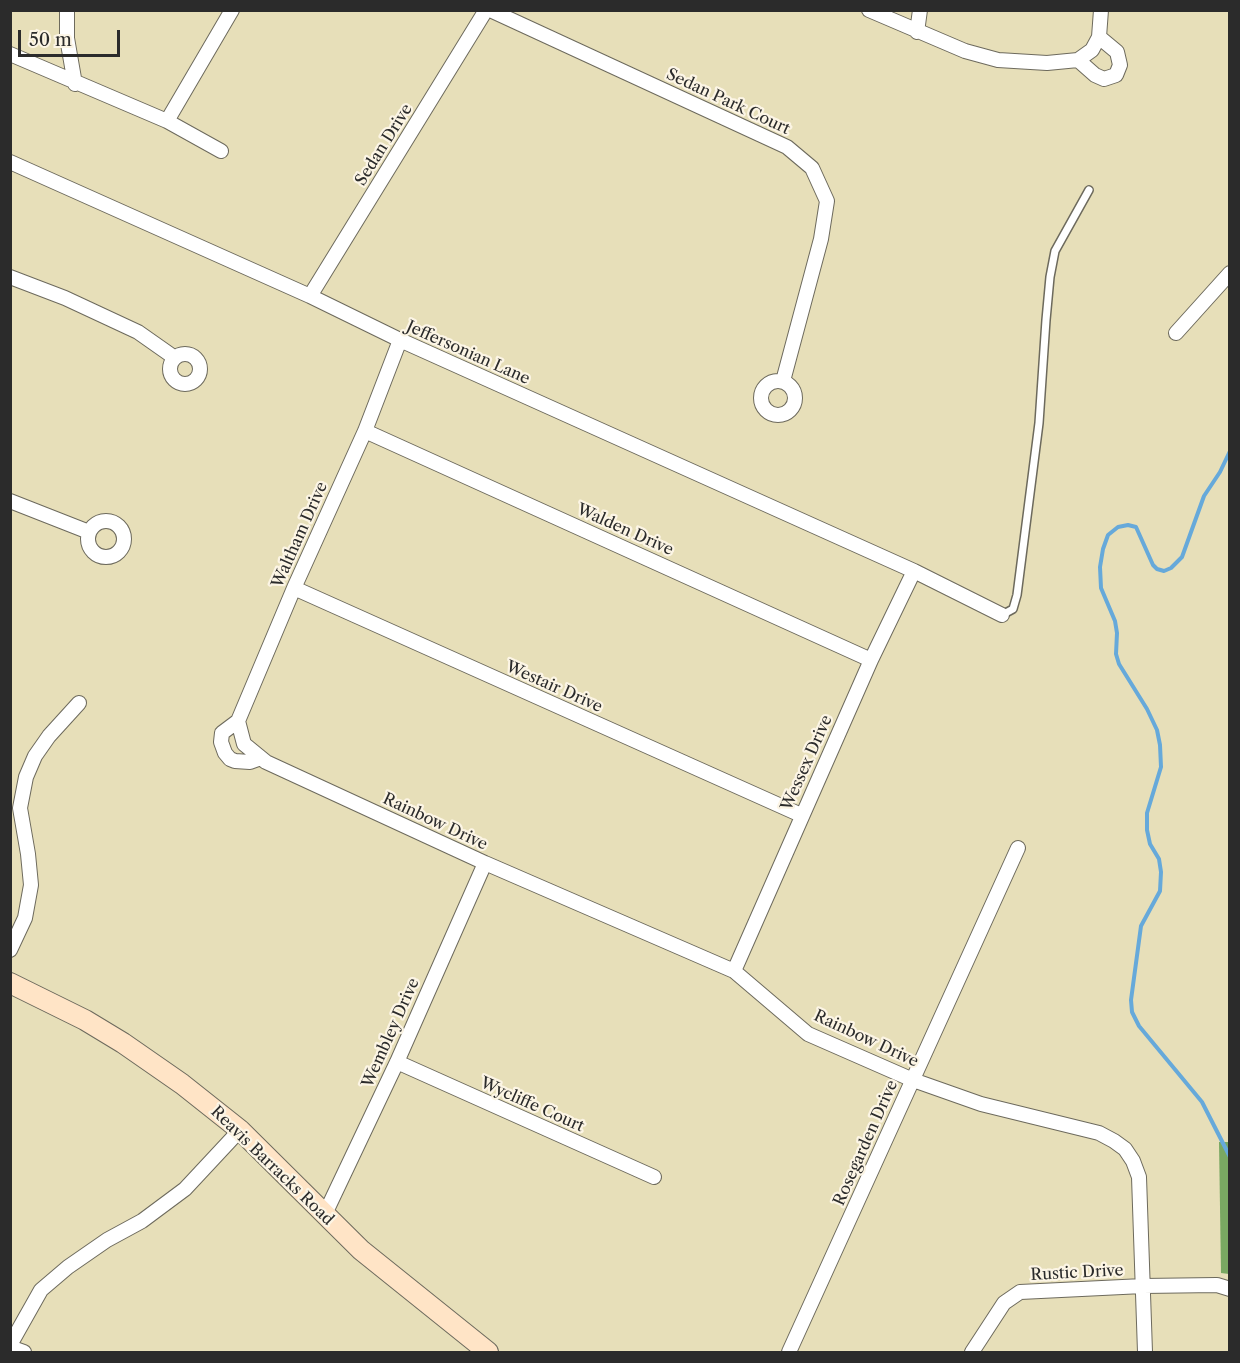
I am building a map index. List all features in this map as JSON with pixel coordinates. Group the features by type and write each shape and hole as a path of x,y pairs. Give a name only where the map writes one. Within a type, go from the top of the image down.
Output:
{"main road":[{"name":"Reavis Barracks Road","path":"10,983 85,1020 182,1084 240,1130 324,1216 402,1285 488,1353"}],"street":[{"path":"67,10 67,38 75,84"},
{"path":"167,121 232,10"},
{"name":"Sedan Drive","path":"310,296 488,10"},
{"name":"Sedan Park Court","path":"488,10 787,147 812,168 827,201 821,239 783,381"},
{"path":"869,10 965,51 998,60 1047,63 1078,60 1092,50 1099,37 1101,10"},
{"path":"916,32 920,10"},
{"path":"1078,60 1095,75 1104,79 1116,75 1120,65 1117,52 1099,37"},
{"path":"10,54 75,84 167,121 221,151"},
{"name":"Jeffersonian Lane","path":"10,162 914,571 1002,615"},
{"path":"1176,333 1230,273"},
{"path":"10,277 65,298 138,332 175,358"},
{"name":"Waltham Drive","path":"238,721 294,588 365,431 400,340"},
{"name":"Walden Drive","path":"365,431 871,660"},
{"path":"10,501 89,532"},
{"name":"Wessex Drive","path":"734,971 801,815 914,571"},
{"name":"Westair Drive","path":"294,588 801,815"},
{"path":"10,950 25,918 31,885 20,808 26,777 35,756 48,736 79,703"},
{"path":"238,721 222,733 221,742 225,753 235,761 250,762 261,758"},
{"name":"Rainbow Drive","path":"238,721 244,744 266,762 485,863 734,971 808,1034 913,1080 981,1104 1099,1133 1125,1149 1139,1177 1145,1353"},
{"name":"Rosegarden Drive","path":"794,1350 1018,848"},
{"name":"Wembley Drive","path":"324,1216 397,1062 485,863"},
{"name":"Wycliffe Court","path":"397,1062 654,1177"},
{"path":"24,1353 10,1346 41,1290 68,1267 107,1240 142,1221 185,1189 240,1130"},
{"name":"Rustic Drive","path":"972,1353 1004,1303 1020,1292 1143,1286 1217,1285 1230,1289"}],"lane":[{"path":"1002,615 1013,609 1017,595 1040,412 1046,320 1053,260 1065,230 1082,206 1089,190"}],"green space":[{"path":"1219,1142 1229,1142 1229,1274 1221,1273"}],"waterway":[{"path":"1230,451 1220,472 1204,496 1182,557 1171,568 1164,571 1157,569 1136,527 1128,525 1118,527 1108,535 1100,567 1101,588 1115,621 1116,654 1119,664 1147,709 1157,730 1160,745 1161,767 1147,813 1150,844 1159,859 1160,891 1141,926 1131,1000 1132,1012 1139,1026 1202,1102 1230,1157"}]}
